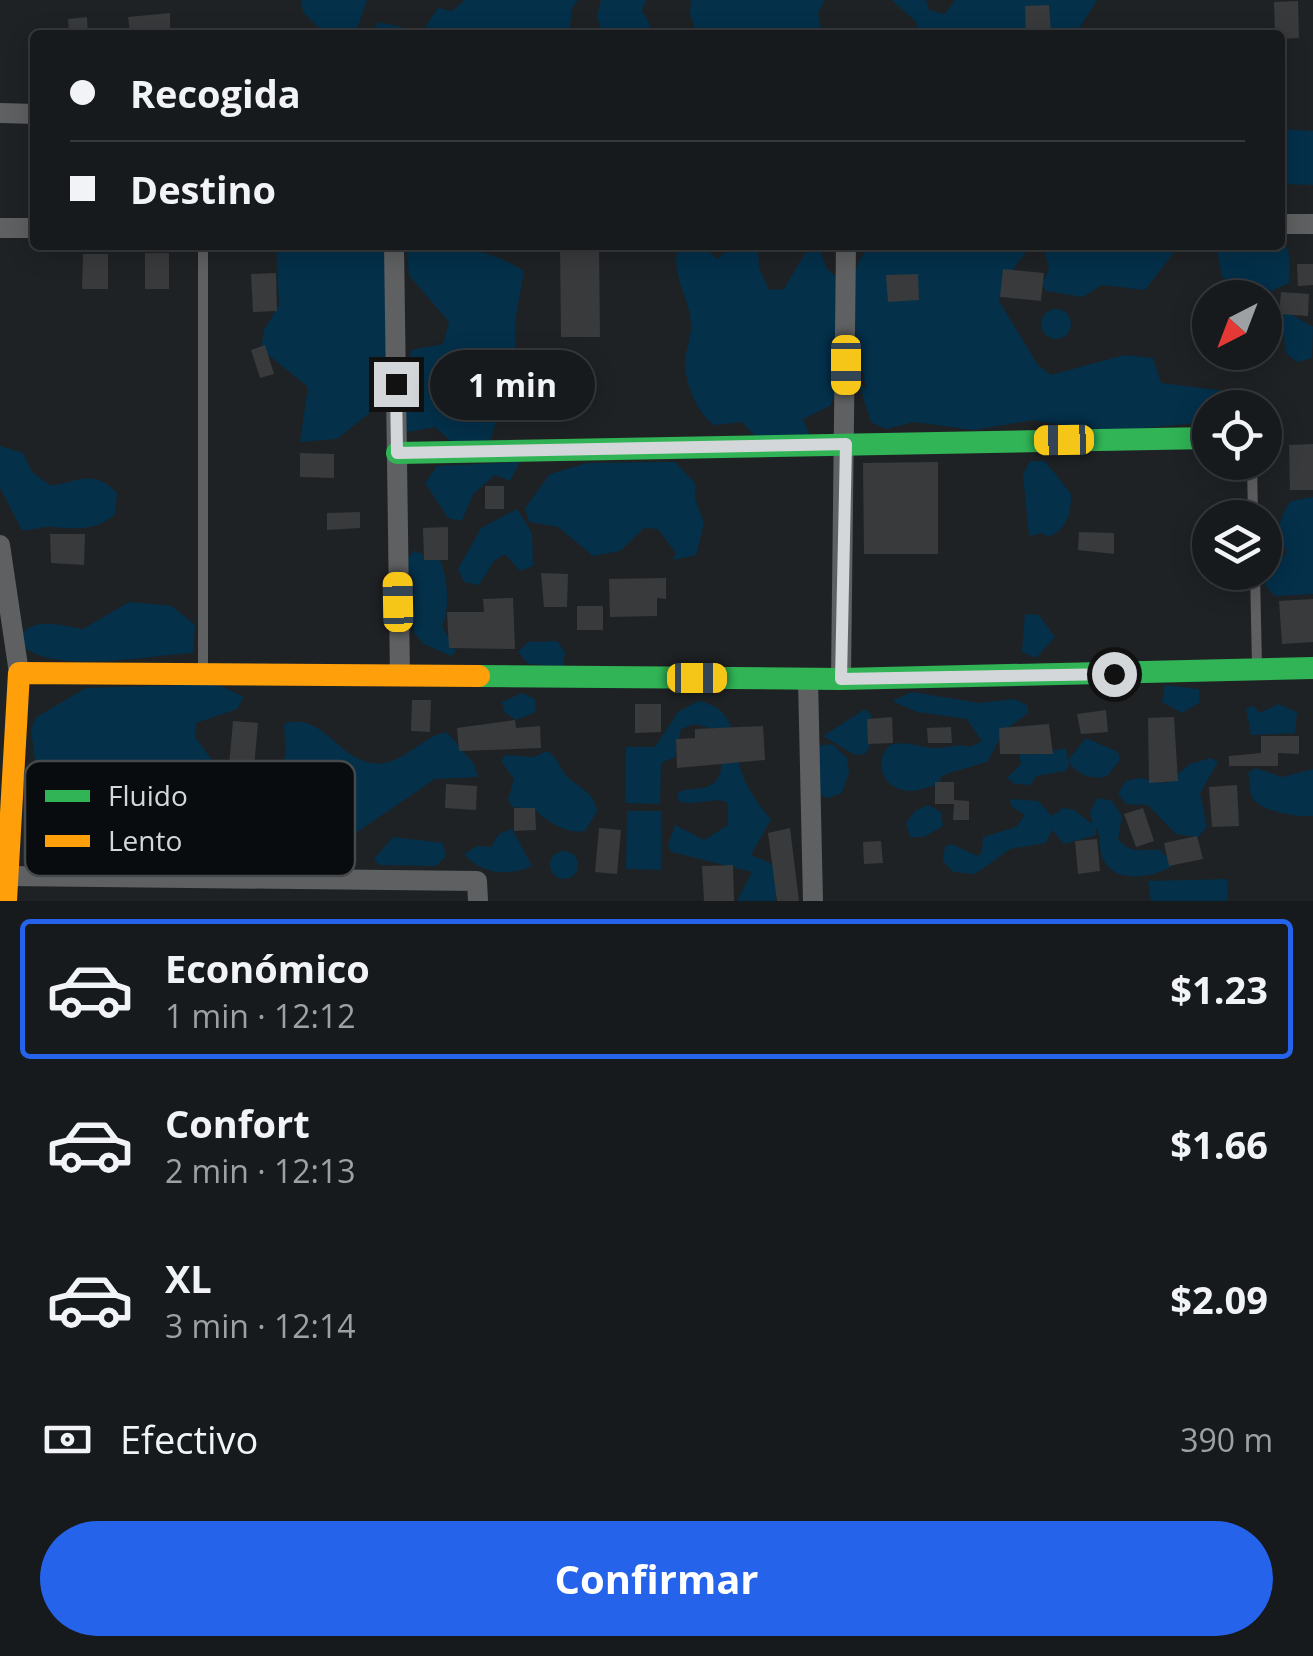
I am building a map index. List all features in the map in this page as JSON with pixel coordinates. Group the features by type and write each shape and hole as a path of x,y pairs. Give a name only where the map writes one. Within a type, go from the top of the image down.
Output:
{"street":[{"path":"0,113 30,114"},
{"path":"1285,224 1313,224"},
{"path":"0,228 30,228"},
{"path":"394,250 400,676"},
{"path":"841,679 846,250"},
{"path":"397,453 1192,438"},
{"path":"0,545 19,673 6,901"},
{"path":"19,673 841,679 1313,668"},
{"path":"808,679 814,901"},
{"path":"8,876 477,882 478,901"}],"lane":[{"path":"203,250 203,674"},
{"path":"1254,590 1256,670"}],"shaded area":[{"path":"301,0 367,0 357,30 321,30 303,12"},
{"path":"465,0 578,0 572,8 570,30 423,30 438,8 452,11"},
{"path":"601,0 646,0 642,11 650,24 648,30 601,30 597,16"},
{"path":"691,0 825,0 818,13 821,30 695,30"},
{"path":"892,0 926,0 929,10 945,14 955,0 1097,0 1081,30 918,30 916,22"},
{"path":"379,22 413,30 373,30"},
{"path":"1285,129 1313,131 1313,185 1285,184"},
{"path":"1285,245 1289,253 1289,283 1282,286 1282,280 1222,277 1217,250 1285,250"},
{"path":"276,250 396,250 390,348 378,406 337,439 300,442 308,387 261,349 264,330 279,305"},
{"path":"406,250 472,250 524,271 515,322 515,357 497,390 499,413 491,438 468,456 435,427 402,433 411,350 443,344 449,322 409,275"},
{"path":"677,250 707,250 717,259 728,250 758,250 759,268 769,290 784,289 807,250 820,250 827,269 838,278 844,376 830,406 803,419 816,451 756,437 742,422 714,425 702,413 686,370 691,322"},
{"path":"870,250 1028,250 1010,273 999,301 1038,365 1051,375 1124,355 1153,358 1161,383 1218,390 1192,390 1192,424 1103,432 1033,420 974,430 914,422 886,429 871,422 858,381 866,390 853,311 856,270"},
{"path":"1044,250 1176,250 1145,290 1102,285 1083,297 1046,291 1042,284 1049,269"},
{"path":"1056,309 1070,318 1071,324 1062,338 1056,339 1042,330 1041,324 1050,310"},
{"path":"1282,309 1313,327 1312,358 1297,362 1286,353"},
{"path":"0,446 23,453 32,472 51,486 86,479 101,481 117,493 115,514 86,528 22,530 0,488"},
{"path":"1030,461 1045,461 1071,494 1066,521 1047,537 1043,533 1029,536 1023,474"},
{"path":"520,462 510,481 495,475 473,494 462,521 448,518 425,483 437,466"},
{"path":"675,462 695,483 695,498 704,523 696,555 673,560 676,553 658,529 644,528 620,551 593,556 558,527 529,522 525,508 550,474 587,463"},
{"path":"1313,497 1313,594 1275,596 1269,590 1282,590 1282,558 1287,552 1282,540 1282,518 1291,501"},
{"path":"517,509 532,533 533,566 520,571 505,554 494,561 479,585 464,582 458,569 481,528"},
{"path":"414,551 440,560 443,567 447,602 442,626 456,651 451,656 424,644 414,633 413,581 404,561"},
{"path":"129,602 172,606 195,625 193,653 78,661 35,654 20,644 20,636 33,626 83,629"},
{"path":"1025,614 1039,615 1055,637 1036,658 1022,652"},
{"path":"557,641 565,652 563,666 528,664 518,652 528,642"},
{"path":"217,684 244,697 237,709 196,723 195,737 213,761 35,761 31,731 35,718 86,688"},
{"path":"1165,685 1199,689 1200,702 1182,713 1162,702"},
{"path":"912,692 980,703 1015,699 1028,706 1028,713 1004,731 987,762 946,774 940,778 942,786 901,789 887,781 881,767 890,745 970,747 982,741 967,719 917,712 892,701"},
{"path":"522,693 535,699 536,712 516,720 504,712 502,702"},
{"path":"698,701 719,709 725,716 744,778 771,819 751,855 777,866 776,901 737,901 752,872 672,852 668,846 675,825 704,840 728,825 728,803 685,803 679,801 677,793 711,785 717,779 722,763 714,729 694,724 681,729 675,757 661,763 660,804 625,803 626,747 655,747 678,712"},
{"path":"1278,704 1297,712 1295,733 1251,735 1246,708 1253,706 1260,713"},
{"path":"865,709 872,716 870,746 864,755 853,754 823,736"},
{"path":"297,722 318,728 356,757 379,764 399,758 447,732 474,764 478,777 435,779 355,833 355,761 283,761 284,724"},
{"path":"1029,725 1035,755 1066,748 1069,766 1065,771 1036,776 1030,785 1015,784 1007,778 1021,764 1019,753"},
{"path":"1086,738 1118,752 1120,760 1107,776 1084,775 1068,760"},
{"path":"832,744 847,758 849,772 842,793 828,798 820,795 818,746"},
{"path":"547,751 596,805 597,812 585,831 565,829 534,809 512,807 508,800 514,779 501,761 505,755 534,757"},
{"path":"1211,758 1218,762 1200,793 1207,827 1198,837 1176,834 1148,805 1126,804 1118,793 1126,781 1140,778 1167,783 1190,764"},
{"path":"1255,768 1282,777 1313,769 1313,816 1280,812 1256,802 1248,773"},
{"path":"1097,798 1112,801 1122,816 1118,839 1123,844 1133,849 1160,850 1171,861 1171,867 1144,876 1116,873 1103,859 1096,827 1096,835 1064,844 1052,830 1046,843 1010,849 975,874 953,872 943,861 945,846 952,844 977,856 982,852 983,837 1016,827 1025,815 1012,807 1010,799 1038,801 1052,816 1063,808 1074,810 1092,824 1090,812"},
{"path":"928,805 941,812 943,826 924,837 910,837 906,823 915,811"},
{"path":"627,811 661,811 661,870 626,869"},
{"path":"512,829 532,866 496,872 479,866 464,854 477,846 491,847 499,834"},
{"path":"393,837 443,843 446,856 436,866 379,865 374,859"},
{"path":"564,851 574,855 578,865 574,875 564,879 554,875 550,865 554,855"},
{"path":"1227,879 1228,901 1151,901 1148,881"}],"building":[{"path":"1298,1 1299,38 1285,39 1285,30 1275,30 1274,2"},
{"path":"1049,5 1051,30 1026,30 1025,6"},
{"path":"170,13 170,30 130,30 128,17"},
{"path":"87,17 88,30 69,30 68,19"},
{"path":"560,250 599,250 600,337 561,337"},
{"path":"145,253 169,253 169,289 145,289"},
{"path":"83,254 108,254 108,289 82,289"},
{"path":"1297,264 1313,264 1313,285 1298,286"},
{"path":"1003,269 1044,273 1041,301 1000,297"},
{"path":"276,273 277,311 253,312 251,274"},
{"path":"918,274 919,300 888,302 886,275"},
{"path":"1282,292 1309,294 1308,316 1282,314"},
{"path":"265,345 274,374 260,378 251,350"},
{"path":"523,372 546,373 546,407 522,406"},
{"path":"1313,444 1313,490 1290,490 1289,445"},
{"path":"300,453 334,454 334,478 300,477"},
{"path":"938,462 938,554 864,554 863,463"},
{"path":"485,486 504,486 504,509 485,509"},
{"path":"360,512 360,528 327,530 327,513"},
{"path":"448,527 448,560 424,560 423,528"},
{"path":"1079,532 1114,533 1114,554 1078,550"},
{"path":"50,534 85,534 84,565 51,563"},
{"path":"541,573 568,574 567,607 544,607"},
{"path":"666,578 666,599 657,598 657,616 610,617 609,579"},
{"path":"513,598 515,649 449,648 447,612 484,612 483,599"},
{"path":"1313,599 1313,642 1282,644 1279,601"},
{"path":"577,606 603,606 603,630 577,630"},
{"path":"412,700 431,700 430,732 411,731"},
{"path":"635,704 661,704 661,732 635,733"},
{"path":"1106,710 1108,732 1081,734 1077,714"},
{"path":"892,717 893,743 868,744 867,719"},
{"path":"1174,717 1178,781 1149,783 1148,718"},
{"path":"515,720 516,728 540,726 541,748 459,751 457,728"},
{"path":"233,721 258,723 255,761 229,761"},
{"path":"1049,724 1053,754 1000,754 999,728"},
{"path":"763,726 765,760 677,768 676,739 695,738 695,729"},
{"path":"951,727 952,743 928,743 927,728"},
{"path":"1261,736 1299,736 1299,754 1278,753 1278,766 1229,766 1229,756 1261,753"},
{"path":"935,782 954,782 954,800 969,801 969,820 953,820 954,804 935,804"},
{"path":"446,784 477,786 476,810 445,808"},
{"path":"1237,785 1239,826 1212,827 1209,787"},
{"path":"514,808 535,808 536,830 514,831"},
{"path":"1143,808 1154,841 1136,847 1124,814"},
{"path":"599,828 621,830 617,874 595,872"},
{"path":"790,828 799,901 777,901 768,833"},
{"path":"1197,836 1203,859 1169,866 1164,843"},
{"path":"1097,839 1100,871 1078,874 1075,841"},
{"path":"881,841 883,863 864,864 863,842"},
{"path":"733,865 734,901 704,901 702,866"}],"traffic: fast":[{"path":"397,453 1192,438"},
{"path":"479,676 841,679 1313,668"}],"traffic: slow":[{"path":"6,901 19,673 479,676"}],"route":[{"path":"396,384 397,453 846,444 841,679 1114,674"}]}
